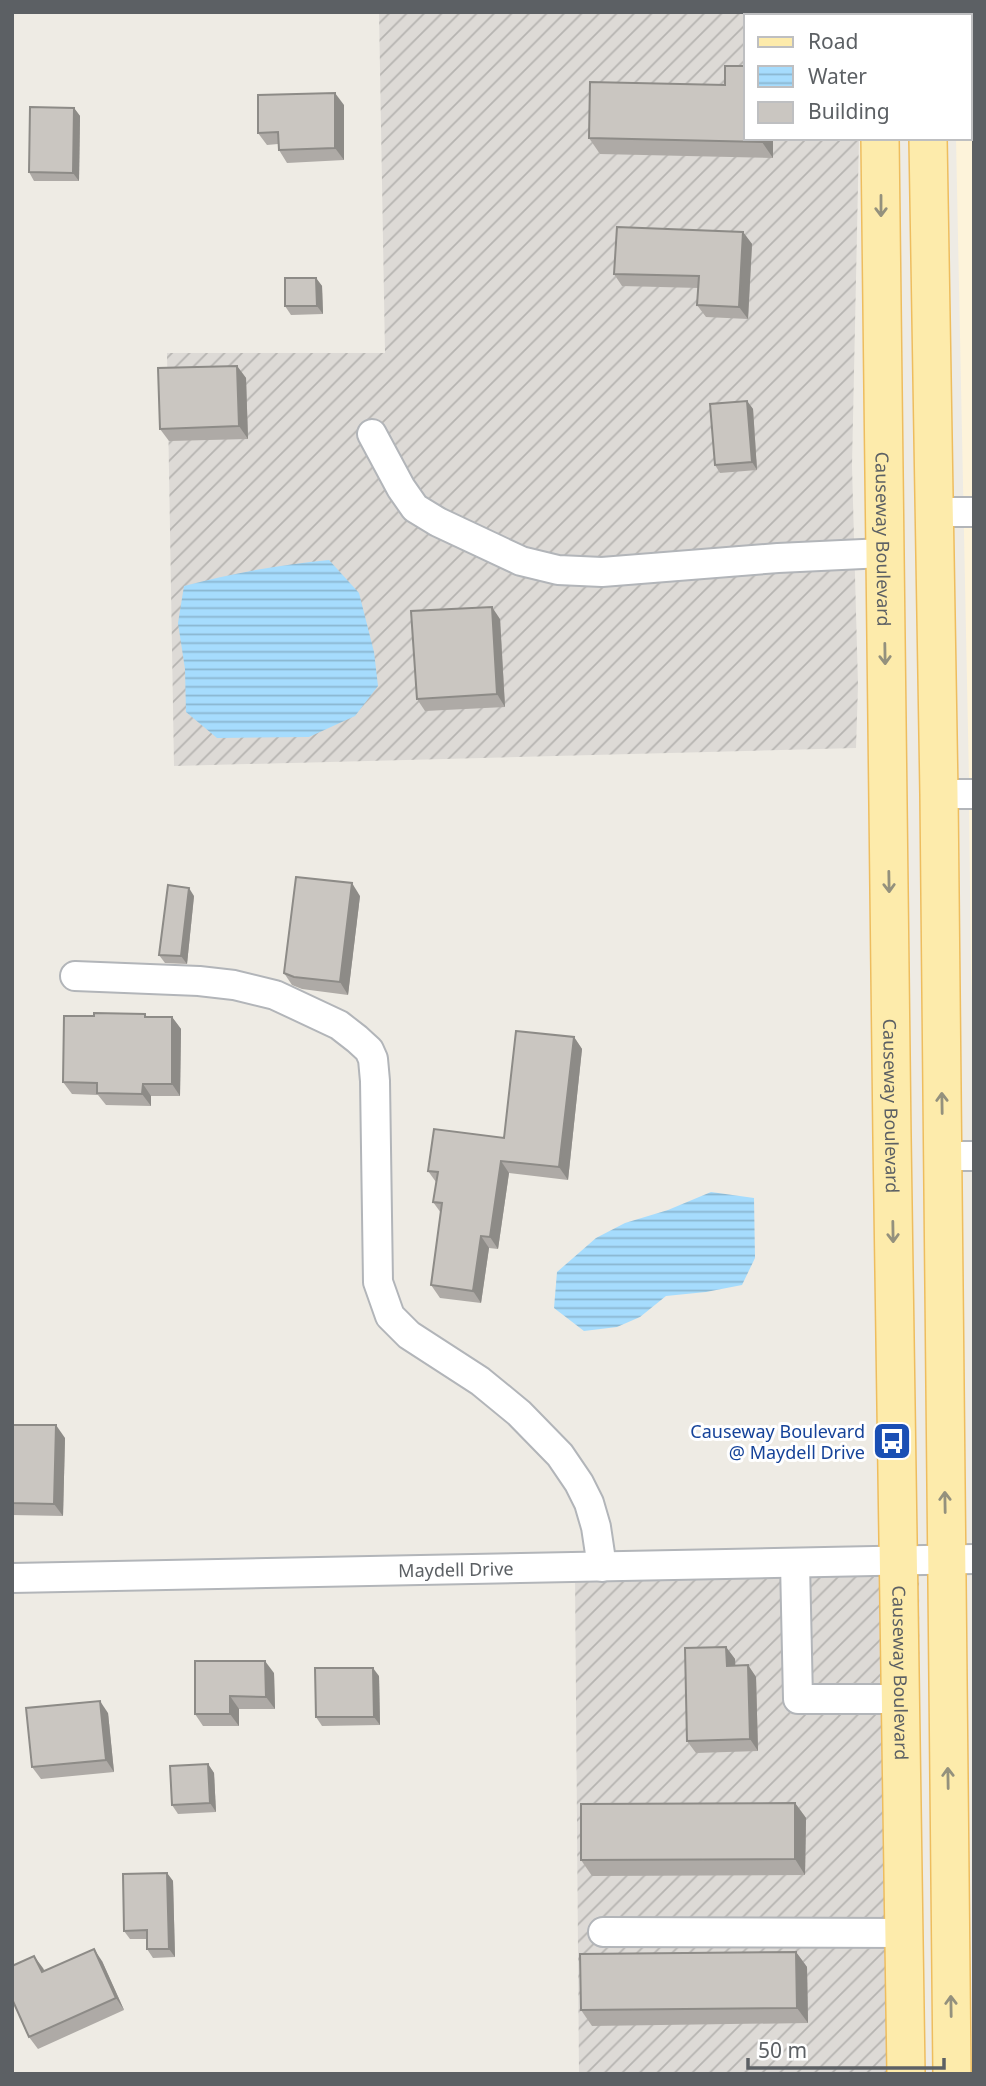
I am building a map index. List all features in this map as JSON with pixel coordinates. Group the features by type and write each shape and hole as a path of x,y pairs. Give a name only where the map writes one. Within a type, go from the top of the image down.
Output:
{"main road":[{"name":"Causeway Boulevard","path":"880,140 906,2074"},
{"path":"928,140 933,512 956,794 960,1559 952,2074"},
{"path":"881,298 897,333 906,363 908,476 915,499 933,512"}],"street":[{"path":"372,434 415,508 438,522 521,561 558,570 602,572 884,553"},
{"path":"933,512 974,512"},
{"path":"75,976 199,981 234,985 275,995 339,1025 369,1050 373,1059 375,1081 378,1282 390,1316 409,1335 481,1381 519,1413 560,1455 589,1503 602,1567"},
{"name":"Maydell Drive","path":"12,1577 960,1559"},
{"path":"795,1563 798,1699 901,1699"},
{"path":"603,1932 904,1933"}],"shaded area":[{"path":"379,12 860,12 744,14 744,140 859,140 852,466 858,685 856,748 174,766 167,353 385,353"},
{"path":"974,12 974,780 969,780 956,140 972,140 972,14 953,14"},
{"path":"969,807 974,807 974,1050 971,972"},
{"path":"919,1568 921,2074 579,2074 575,1574"}],"water":[{"path":"329,560 359,593 374,652 378,686 355,716 309,737 217,738 186,712 185,669 178,623 184,586 256,570"},
{"path":"711,1192 754,1198 755,1258 742,1285 666,1296 640,1317 617,1327 584,1331 554,1308 557,1272 596,1238 625,1223 668,1210"}],"building":[{"path":"725,66 744,66 744,140 762,142 589,138 590,82 725,85"},
{"path":"335,93 335,148 279,150 278,132 258,133 258,95"},
{"path":"30,107 74,108 73,173 29,172"},
{"path":"617,227 743,232 739,307 697,305 699,276 614,274"},
{"path":"285,278 316,278 317,306 285,306"},
{"path":"237,366 239,426 160,429 158,368"},
{"path":"747,401 752,462 715,465 710,404"},
{"path":"492,607 497,694 417,699 411,611"},
{"path":"296,877 352,883 340,982 294,977 284,973"},
{"path":"168,885 189,888 181,956 159,955"},
{"path":"94,1013 172,1017 172,1084 143,1084 142,1094 97,1093 97,1083 63,1082 64,1016 94,1016"},
{"path":"516,1031 574,1037 559,1167 501,1161 490,1237 481,1236 473,1291 431,1285 442,1203 433,1202 438,1172 428,1171 434,1129 504,1138"},
{"path":"12,1425 56,1425 54,1504 12,1503"},
{"path":"726,1647 727,1666 748,1665 750,1739 687,1741 685,1648"},
{"path":"195,1661 265,1661 266,1697 230,1696 230,1714 195,1714"},
{"path":"315,1668 373,1668 374,1717 316,1717"},
{"path":"100,1701 106,1760 32,1767 26,1708"},
{"path":"208,1764 210,1803 172,1805 170,1766"},
{"path":"795,1803 795,1859 581,1860 581,1804"},
{"path":"167,1873 169,1949 147,1949 147,1930 124,1931 123,1874"},
{"path":"94,1949 116,1998 29,2037 12,1999 12,1966 34,1956 42,1972"},
{"path":"796,1952 797,2008 581,2010 580,1954"}],"place":[{"name":"Causeway Boulevard @ Maydell Drive","path":"892,1441"}]}
